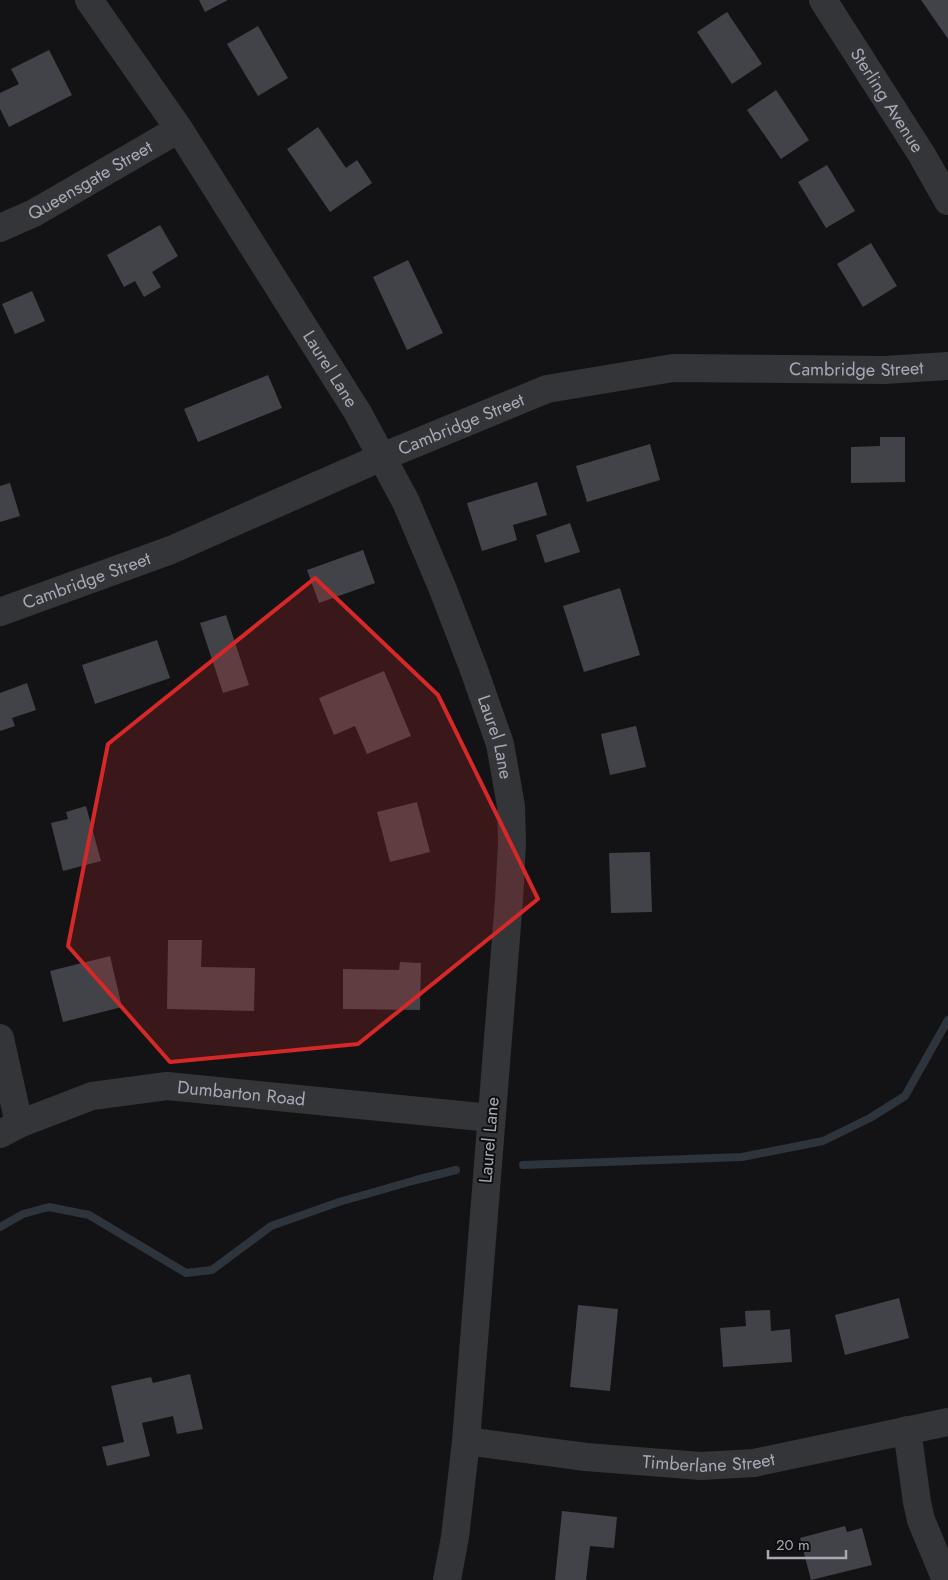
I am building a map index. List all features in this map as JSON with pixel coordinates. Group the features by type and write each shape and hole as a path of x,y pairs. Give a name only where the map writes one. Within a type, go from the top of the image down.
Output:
{"street":[{"name":"Laurel Lane","path":"88,0 179,129 358,413 406,502 442,587 500,744 511,806 512,843 509,900 490,1118 466,1441 455,1537 447,1580"},
{"name":"Sterling Avenue","path":"823,0 922,155 948,202"},
{"name":"Queensgate Street","path":"0,228 34,213 179,129"},
{"name":"Cambridge Street","path":"0,612 171,550 382,457 547,389 673,368 885,370 948,366"},
{"path":"0,1038 10,1129"},
{"name":"Dumbarton Road","path":"10,1129 92,1096 167,1086 490,1118"},
{"name":"Timberlane Street","path":"466,1441 586,1456 701,1466 730,1466 754,1463 948,1422"},
{"path":"907,1430 921,1520 946,1580"}],"highlighted area":[{"path":"315,578 438,695 538,899 358,1044 170,1062 68,946 108,744"}],"building":[{"path":"199,0 228,0 205,12"},
{"path":"921,0 948,0 948,39"},
{"path":"727,12 762,64 732,84 697,32"},
{"path":"258,26 288,78 258,96 227,44"},
{"path":"49,50 72,95 9,127 0,109 0,93 19,84 11,69"},
{"path":"776,90 809,140 781,159 747,110"},
{"path":"318,127 346,168 357,160 372,183 330,212 287,149"},
{"path":"827,165 855,211 826,228 798,182"},
{"path":"160,225 178,256 152,272 161,287 144,297 135,281 124,287 107,255"},
{"path":"871,243 897,286 863,307 837,264"},
{"path":"408,260 443,333 407,350 373,277"},
{"path":"32,291 45,321 15,334 2,304"},
{"path":"268,375 282,408 198,442 184,409"},
{"path":"880,437 905,437 905,482 851,483 851,447 880,446"},
{"path":"650,444 660,480 587,502 576,466"},
{"path":"537,482 547,515 513,525 517,540 482,551 467,503"},
{"path":"10,483 20,516 0,522 0,486"},
{"path":"570,523 580,552 545,563 536,535"},
{"path":"363,550 375,583 319,603 307,570"},
{"path":"620,588 640,655 584,672 563,606"},
{"path":"226,615 249,685 223,693 200,623"},
{"path":"157,640 170,678 95,704 82,665"},
{"path":"384,671 411,736 367,754 355,726 334,735 319,698"},
{"path":"27,683 36,710 12,718 15,726 0,731 0,693"},
{"path":"636,726 646,767 610,775 601,734"},
{"path":"417,802 430,852 390,862 377,812"},
{"path":"86,806 101,861 63,871 51,823 68,819 66,812"},
{"path":"650,852 652,912 611,913 609,853"},
{"path":"168,940 202,940 201,967 255,968 254,1011 167,1009"},
{"path":"110,956 122,1007 63,1022 50,971"},
{"path":"400,962 421,963 420,1010 343,1009 343,969 399,970"},
{"path":"899,1298 909,1338 845,1355 835,1315"},
{"path":"578,1305 618,1309 610,1391 570,1387"},
{"path":"770,1310 771,1331 790,1329 792,1362 723,1367 720,1328 746,1326 745,1311"},
{"path":"190,1374 203,1429 177,1434 173,1416 142,1423 150,1456 107,1466 102,1447 124,1442 111,1386 151,1377 153,1383"},
{"path":"562,1511 617,1517 614,1548 590,1546 586,1580 555,1580"},
{"path":"845,1526 847,1532 862,1528 872,1565 811,1580 800,1538"}],"waterway":[{"path":"523,1165 742,1157 823,1141 870,1118 905,1096 948,1020"},
{"path":"0,1227 23,1214 49,1207 89,1215 186,1273 212,1270 271,1226 339,1202 456,1170"}]}
